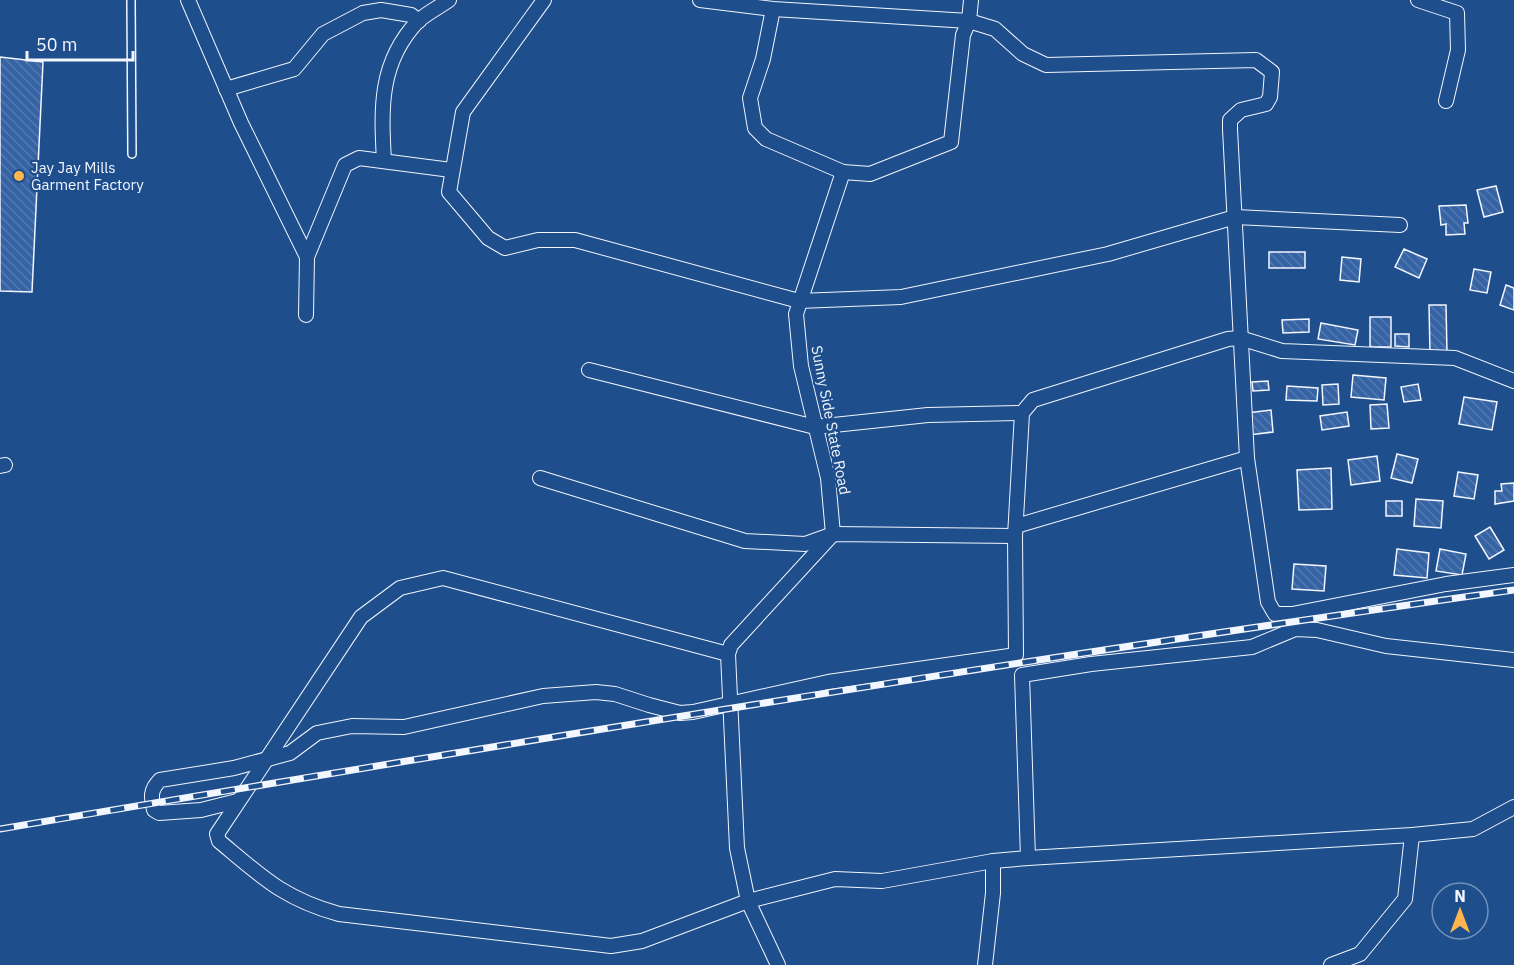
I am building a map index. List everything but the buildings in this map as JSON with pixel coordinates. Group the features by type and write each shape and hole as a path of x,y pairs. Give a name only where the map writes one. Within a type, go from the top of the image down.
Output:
{"street":[{"path":"188,0 226,88 307,257"},
{"path":"384,161 382,123 387,71 394,54 419,21 449,0"},
{"path":"544,0 463,112 451,170 449,192 488,238 505,248 538,240 575,240 799,301 901,297 1108,254 1235,217 1400,225"},
{"path":"700,0 772,9 969,21 995,29 1023,54 1046,65 1256,60 1272,72 1270,97 1266,104 1241,110 1230,120 1247,458 1268,602 1275,614 1292,614 1446,584 1514,575"},
{"path":"772,9 763,59 750,98 755,128 766,139 843,172 870,174 951,142 963,35 969,21 971,0"},
{"path":"1418,0 1457,14 1458,50 1446,101"},
{"path":"226,88 294,69 323,34 363,13 381,10 411,15 419,21"},
{"path":"306,315 307,257 345,165 359,158 451,170"},
{"name":"Sunny Side State Road","path":"833,534 828,478 801,366 795,314 843,172"},
{"path":"237,801 201,810 159,813 154,810 151,797 154,786 167,778 290,753 317,733 352,726 404,727 543,696 596,692 615,694 680,713 828,682 1016,655 1016,531 1022,413 1033,400 1228,339 1240,338 1282,351 1455,358 1514,381"},
{"path":"589,370 815,427 928,415 1022,413"},
{"path":"540,478 746,541 804,544 833,534 1016,531 1247,458"},
{"path":"778,965 748,901 737,848 728,654 731,645 833,534"},
{"path":"728,654 444,578 400,588 362,617 237,801 217,834 219,841 278,890 309,906 339,914 611,946 642,941 748,901 835,879 882,881 993,861 1028,858 1412,836 1473,829 1514,807"},
{"path":"1292,614 1295,629"},
{"path":"1028,858 1022,675 1091,664 1252,647 1295,629 1317,630 1386,646 1514,660"},
{"path":"1331,965 1360,954 1405,899 1412,836"},
{"path":"985,965 993,893 993,861"}],"lane":[{"path":"131,0 132,154"}],"railway":[{"path":"0,829 756,704 1135,645 1514,590"}],"place":[{"name":"Jay Jay Mills Garment Factory","path":"19,176"}]}
